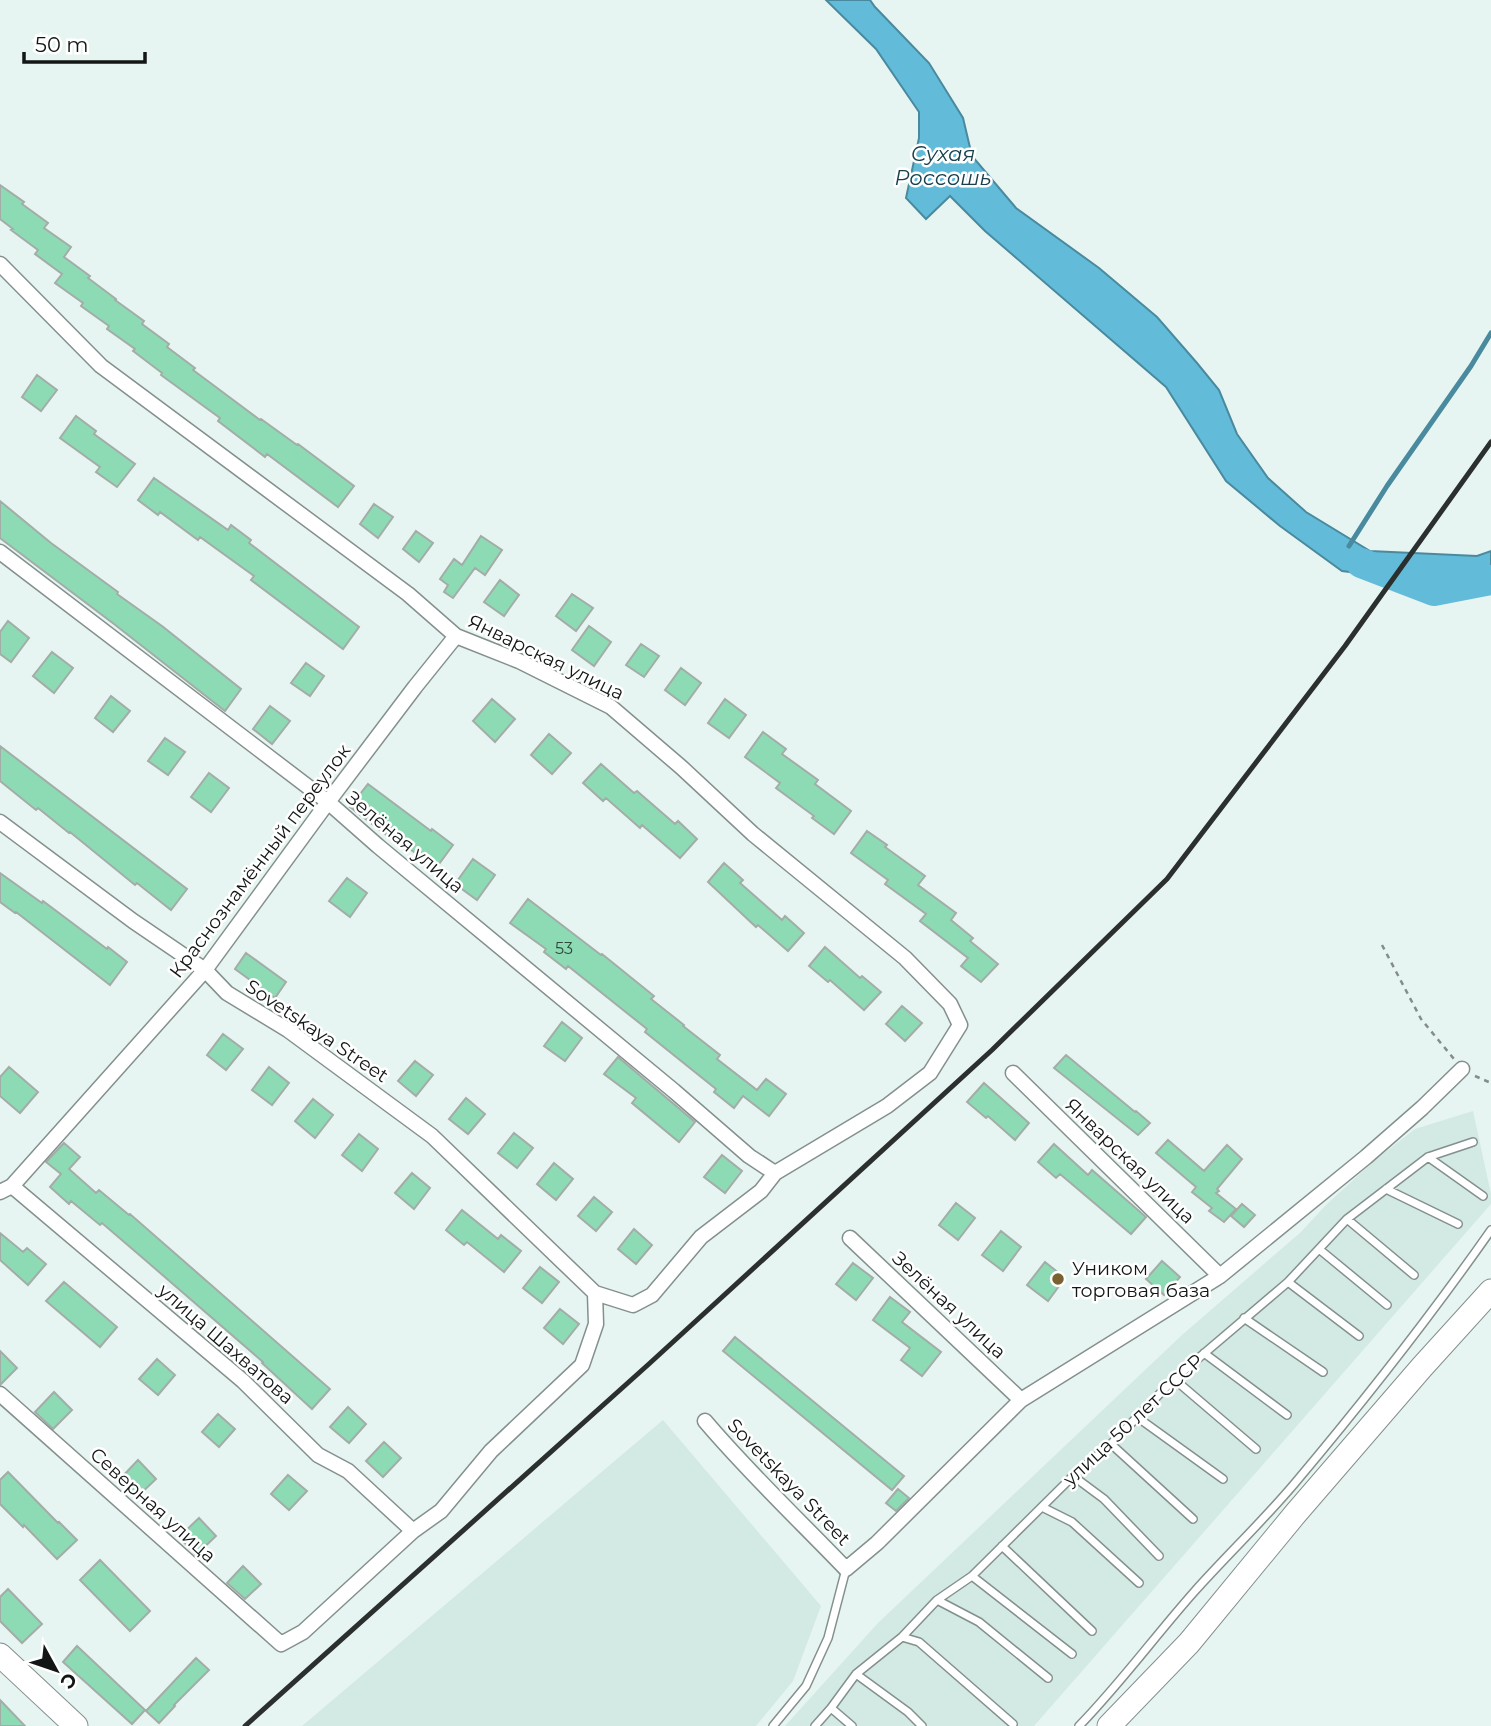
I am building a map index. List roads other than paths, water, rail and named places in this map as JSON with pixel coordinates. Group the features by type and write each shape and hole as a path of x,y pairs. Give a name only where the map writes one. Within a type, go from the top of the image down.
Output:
{"main road":[{"path":"1109,1726 1189,1643 1314,1492 1491,1291"},
{"path":"0,1655 76,1726"}],"street":[{"name":"Январская улица","path":"0,264 101,366 408,594 456,636 519,661 611,706 753,834 905,958 950,1004 960,1025 930,1073 887,1106 775,1173"},
{"name":"Зелёная улица","path":"0,552 328,802 749,1156 775,1173"},
{"name":"Краснознамённый переулок","path":"6,1189 205,970 328,802 456,636"},
{"name":"Sovetskaya Street","path":"0,822 133,921 205,970 227,993 288,1030 432,1136 596,1293"},
{"path":"846,1569 877,1543 1021,1399 1220,1276 1366,1157 1462,1069"},
{"name":"Январская улица","path":"1013,1073 1220,1276"},
{"path":"413,1531 441,1511 491,1451 582,1365 596,1324 596,1293 633,1305 652,1295 701,1237 761,1191 775,1173"},
{"name":"улица Шахватова","path":"6,1189 243,1381 318,1455 348,1471 413,1531"},
{"name":"Зелёная улица","path":"850,1238 1021,1399"},
{"name":"Северная улица","path":"0,1394 281,1644 303,1632 413,1531"},
{"name":"Sovetskaya Street","path":"705,1421 739,1461 846,1569"}],"lane":[{"name":"улица 50 лет СССР","path":"815,1726 856,1674 902,1637 937,1600 972,1576 1073,1476 1111,1444 1174,1379 1288,1282 1347,1219 1428,1157 1473,1142"},
{"path":"1428,1157 1483,1196"},
{"path":"1386,1189 1458,1224"},
{"path":"1347,1219 1414,1275"},
{"path":"1079,1726 1193,1593 1294,1484 1445,1296 1491,1230"},
{"path":"1319,1249 1387,1305"},
{"path":"1288,1282 1359,1336"},
{"path":"1244,1318 1323,1372"},
{"path":"1204,1353 1287,1415"},
{"path":"1174,1379 1256,1449"},
{"path":"1137,1417 1223,1479"},
{"path":"1111,1444 1193,1519"},
{"path":"1073,1476 1104,1499 1159,1556"},
{"path":"1042,1507 1072,1522 1139,1583"},
{"path":"1002,1546 1092,1631"},
{"path":"773,1726 806,1686 828,1638 846,1569"},
{"path":"972,1576 1072,1654"},
{"path":"937,1600 979,1622 1048,1678"},
{"path":"902,1637 919,1642 1013,1724"},
{"path":"856,1674 922,1726"},
{"path":"831,1708 852,1726"}],"water":[{"name":"Сухая Россошь","path":"826,0 870,0 929,63 963,118 972,156 1016,208 1099,268 1157,317 1219,390 1237,434 1268,478 1306,512 1370,551 1477,556 1491,551 1491,586 1477,595 1446,584 1342,571 1280,526 1226,481 1166,387 985,231 950,196 926,219 906,198 919,138 919,112 876,49"}],"waterway":[{"path":"1349,546 1491,333"},
{"name":"Сухая Россошь","path":"1361,563 1434,591 1491,580"}],"railway":[{"path":"245,1726 650,1363 992,1050 1167,879 1345,646 1491,442"}],"place":[{"name":"Уником торговая база","path":"1058,1279"}]}
